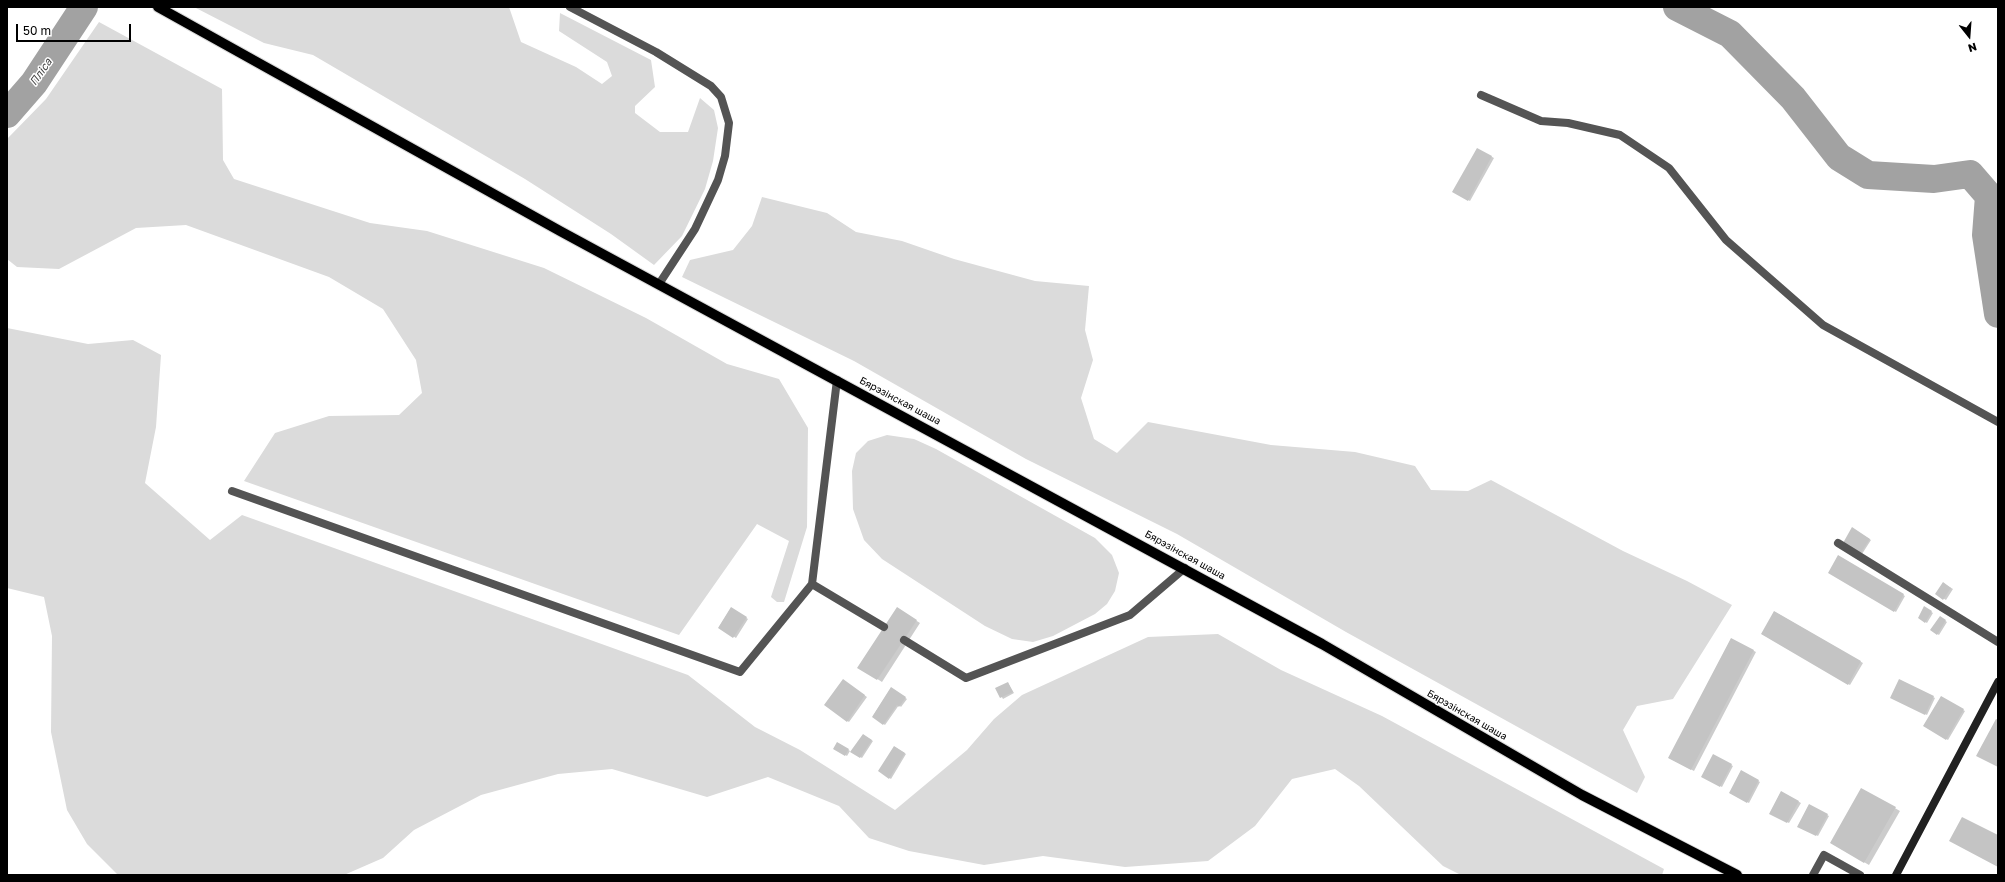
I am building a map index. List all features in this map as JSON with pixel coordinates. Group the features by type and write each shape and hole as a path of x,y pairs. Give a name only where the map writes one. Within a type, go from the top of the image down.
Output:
{"main road":[{"name":"Бярэзінская шаша","path":"158,7 618,262 1185,568 1322,644 1582,795 1737,875"}],"street":[{"path":"1896,875 1998,682"}],"lane":[{"path":"570,7 656,52 711,86 721,97 730,123 725,156 718,180 695,229 659,284"},
{"path":"1481,95 1541,121 1568,123 1620,135 1668,168 1726,240 1823,325 1998,422"},
{"path":"232,491 740,672 812,584 837,380"},
{"path":"1838,543 1998,642"},
{"path":"904,640 966,678 1130,615 1185,568"},
{"path":"812,584 884,627"},
{"path":"1813,875 1824,855 1860,875"}],"shaded area":[{"path":"194,7 509,7 521,42 576,67 602,84 612,76 607,62 559,31 560,13 651,60 655,87 635,106 635,113 660,132 688,132 700,98 714,110 718,128 713,161 705,189 682,236 654,265 611,234 525,179 313,55 264,43"},
{"path":"99,22 222,89 223,160 234,179 370,223 427,231 544,268 646,318 727,364 779,379 808,428 807,527 784,602 777,602 771,597 789,541 757,524 679,635 244,481 275,433 329,416 399,415 422,393 416,360 383,309 329,277 186,225 136,228 59,269 17,267 7,259 7,139 46,99"},
{"path":"762,197 827,213 856,232 902,241 954,259 1035,281 1089,286 1085,330 1093,360 1081,398 1094,439 1117,453 1148,422 1271,445 1355,452 1415,466 1431,490 1468,491 1491,480 1623,551 1687,581 1732,605 1673,699 1637,706 1623,730 1645,777 1637,793 1346,632 1177,534 1026,459 854,361 682,277 690,260 733,250 752,226"},
{"path":"7,328 88,344 133,340 161,355 156,427 145,483 210,540 242,515 688,675 755,727 800,750 895,810 967,750 994,719 1022,695 1148,637 1218,634 1281,670 1382,716 1664,869 1662,875 1461,875 1443,866 1359,786 1335,769 1292,779 1255,826 1208,861 1125,867 1043,856 984,865 909,851 869,838 839,806 768,777 707,797 612,769 558,774 481,795 414,830 383,858 344,875 118,875 87,844 67,810 51,732 52,636 44,597 7,588"},
{"path":"887,435 914,439 936,449 1095,538 1112,555 1119,573 1115,591 1107,604 1095,614 1053,636 1033,642 1012,639 985,626 882,559 864,540 853,509 852,471 856,453 868,441"}],"building":[{"path":"1477,148 1492,156 1468,201 1452,192"},
{"path":"1852,527 1870,539 1860,554 1843,543"},
{"path":"1838,555 1904,594 1894,612 1828,573"},
{"path":"1943,582 1951,588 1943,600 1935,594"},
{"path":"1924,606 1932,611 1925,623 1918,618"},
{"path":"731,607 747,617 733,638 718,628"},
{"path":"897,607 917,620 877,680 857,668"},
{"path":"1774,611 1861,661 1848,685 1761,634"},
{"path":"1940,616 1946,620 1937,635 1930,630"},
{"path":"1731,638 1754,650 1691,770 1668,758"},
{"path":"843,679 865,695 847,722 824,705"},
{"path":"1899,679 1934,696 1925,715 1890,698"},
{"path":"1008,682 1013,692 1000,698 995,688"},
{"path":"891,687 906,697 899,707 897,705 883,725 872,717"},
{"path":"1941,696 1964,709 1946,740 1923,726"},
{"path":"1996,719 1998,720 1998,767 1976,756"},
{"path":"863,734 872,740 860,758 850,752"},
{"path":"837,742 849,749 845,756 833,749"},
{"path":"894,746 905,753 889,779 878,771"},
{"path":"1713,754 1732,764 1720,787 1701,777"},
{"path":"1741,770 1759,780 1747,803 1729,793"},
{"path":"1861,788 1896,807 1864,863 1830,843"},
{"path":"1781,791 1799,801 1787,823 1769,814"},
{"path":"1809,804 1828,814 1816,836 1797,827"},
{"path":"1962,817 1998,835 1998,867 1949,841"}],"waterway":[{"name":"Пліса","path":"7,114 34,83 84,7"},
{"path":"1677,7 1730,34 1793,98 1839,157 1868,175 1934,179 1970,174 1989,196 1986,235 1998,314"}]}
